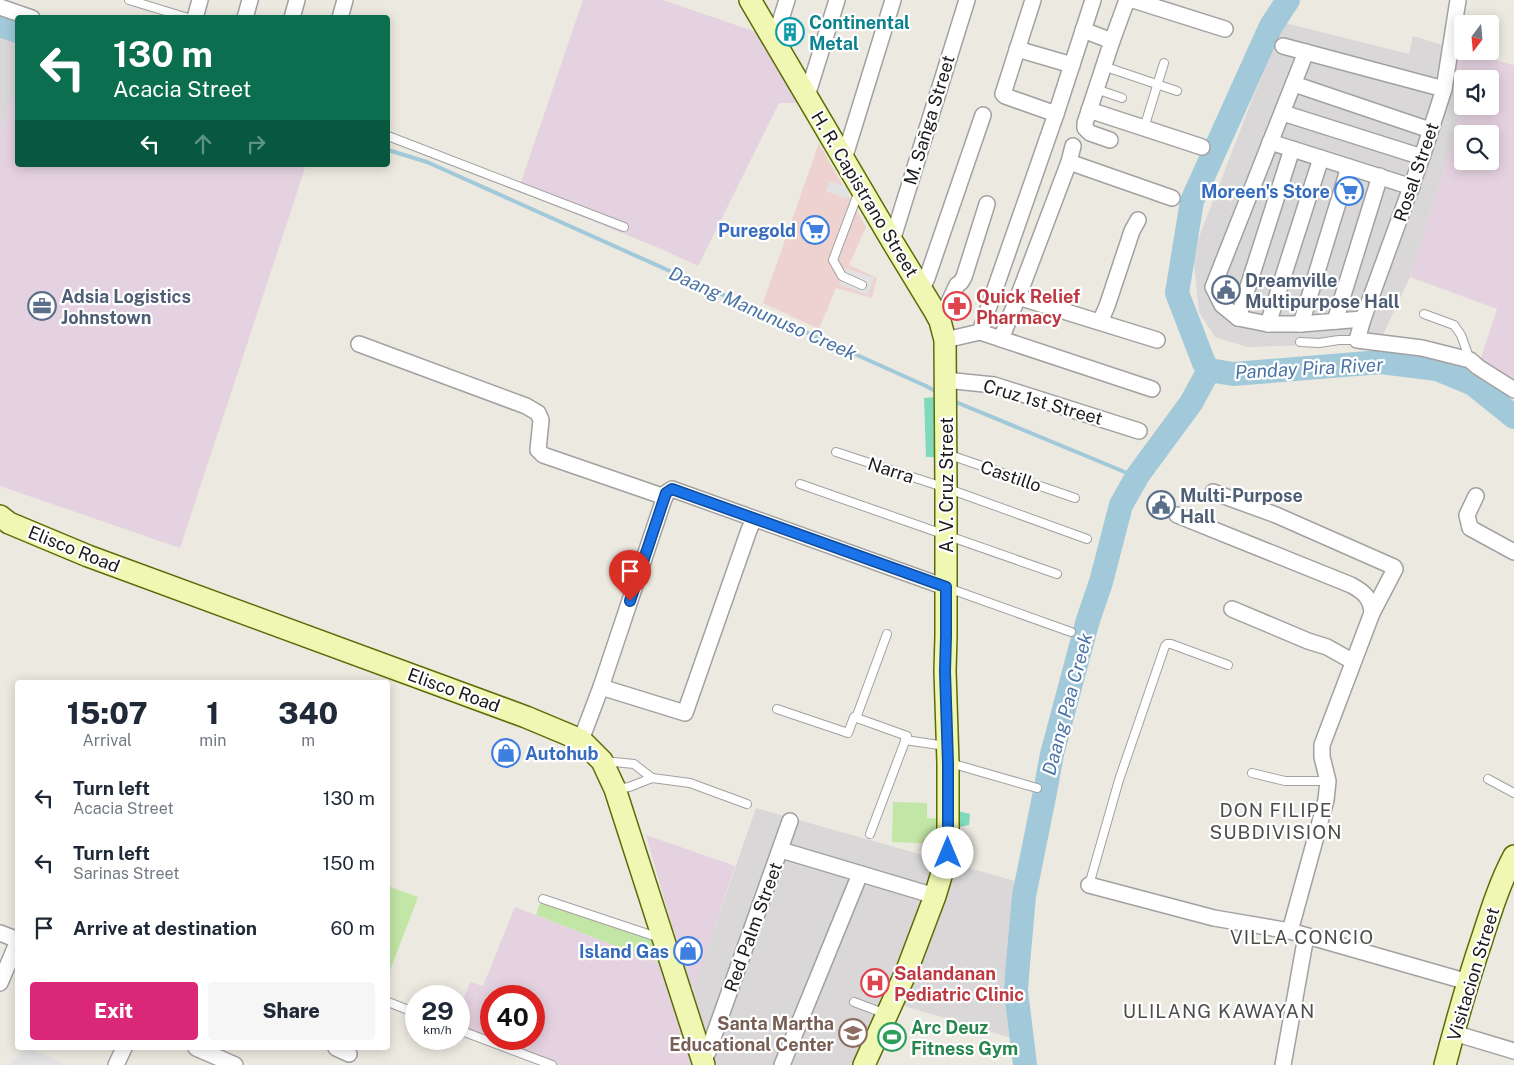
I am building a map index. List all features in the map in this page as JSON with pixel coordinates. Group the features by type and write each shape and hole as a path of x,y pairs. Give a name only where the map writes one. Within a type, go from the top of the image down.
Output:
{"main road":[{"name":"H. R. Capistrano Street","path":"750,0 922,289 942,330 945,391"},
{"name":"A. V. Cruz Street","path":"864,1065 912,971 948,853 948,755 945,671 945,391"},
{"name":"Elisco Road","path":"5,524 88,556 150,584 526,716 581,740 602,761 615,789 702,1062"},
{"name":"Visitacion Street","path":"1445,1065 1487,922 1507,869 1514,856"}],"street":[{"path":"196,15 200,0"},
{"path":"246,15 250,0"},
{"path":"293,15 297,0"},
{"path":"341,15 345,0"},
{"path":"774,41 787,0"},
{"path":"807,96 837,0"},
{"path":"844,159 893,0"},
{"name":"M. Sañga Street","path":"892,241 966,0"},
{"path":"1033,0 1003,91 1004,95 1056,114"},
{"path":"980,332 1056,114 1093,0"},
{"path":"1110,140 1090,133 1085,128 1085,123 1127,0"},
{"path":"1133,0 1225,30"},
{"name":"Rosal Street","path":"1357,340 1362,319 1412,187 1444,89 1458,0"},
{"path":"0,7 23,15"},
{"path":"1083,30 1112,41"},
{"path":"1283,46 1444,89"},
{"path":"1017,50 1072,65"},
{"path":"1306,52 1213,287 1222,305 1238,318 1268,324 1301,324 1362,319"},
{"path":"1294,84 1430,130"},
{"path":"1088,110 1202,147"},
{"path":"1283,113 1422,157"},
{"path":"922,289 928,278 983,115"},
{"path":"1270,142 1412,187"},
{"path":"1001,339 1069,162 1073,146"},
{"path":"1238,318 1292,148"},
{"path":"1268,324 1321,158"},
{"path":"1069,162 1172,198"},
{"path":"1301,324 1349,167"},
{"path":"1335,321 1380,176"},
{"path":"987,204 964,277 956,285 942,330 980,332 1152,390"},
{"path":"1100,322 1132,231 1138,220"},
{"path":"1018,297 1157,340"},
{"path":"1357,340 1422,348 1470,360 1514,390"},
{"path":"359,344 526,406 538,413 541,420 538,450 544,455 754,519 946,587"},
{"name":"Cruz 1st Street","path":"945,391 994,385 1139,431"},
{"path":"1213,492 1276,515 1395,569 1372,613 1322,745 1322,757 1328,781 1326,800 1290,931"},
{"path":"581,740 669,493"},
{"path":"1476,496 1467,515 1470,528 1514,552"},
{"path":"1177,514 1351,585 1366,594 1372,613"},
{"path":"601,687 685,713 754,519"},
{"path":"1232,609 1327,647 1352,662"},
{"name":"Red Palm Street","path":"702,1062 708,1052 790,822"},
{"path":"781,850 935,896"},
{"path":"782,1065 860,874"},
{"path":"1089,885 1214,918 1290,931 1468,982"},
{"path":"0,933 15,940"},
{"path":"1283,1065 1306,936"},
{"path":"0,983 15,948"},
{"path":"1454,1033 1514,1050"},
{"path":"116,1065 123,1050"},
{"path":"201,1050 235,1065"}],"lane":[{"path":"129,0 178,15"},
{"path":"1144,128 1164,63"},
{"path":"1103,66 1177,90"},
{"path":"1096,89 1122,98"},
{"path":"390,137 624,227"},
{"path":"860,187 833,260 842,276 862,285"},
{"path":"1424,314 1454,325 1461,335 1470,360"},
{"path":"1300,342 1319,343 1357,340"},
{"name":"Narra","path":"836,452 946,488 1087,539"},
{"name":"Castillo","path":"946,454 1075,498"},
{"path":"800,484 1057,574"},
{"path":"946,587 1072,632"},
{"path":"777,708 848,733 854,717 856,718 886,634"},
{"path":"1089,885 1119,780 1165,646 1169,643 1228,665"},
{"path":"856,718 906,736 870,834"},
{"path":"905,740 1038,788"},
{"path":"602,761 634,764 652,778"},
{"path":"1252,773 1284,781 1328,781"},
{"path":"615,789 629,787 652,778 690,783 747,804"},
{"path":"1488,779 1514,793"},
{"path":"544,899 663,940"},
{"path":"854,1002 888,1015"},
{"path":"390,1003 405,1009"},
{"path":"470,1034 552,1065"}],"shaded area":[{"path":"583,0 663,0 759,33 801,103 779,103 698,266 659,248 518,191"},
{"path":"1285,23 1409,54 1413,36 1454,49 1448,76 1454,78 1454,115 1461,115 1458,125 1454,125 1454,138 1410,277 1379,343 1248,347 1215,337 1199,312 1193,253 1252,100"},
{"path":"0,28 15,33 15,86 0,134"},
{"path":"1454,53 1454,60 1496,60 1514,65 1514,383 1480,361 1497,309 1410,277 1454,138 1454,170 1499,170 1499,125 1458,125 1461,115 1499,115 1499,70 1454,70 1454,78 1448,76"},
{"path":"15,86 15,167 305,167 180,548 0,486 0,134"},
{"path":"819,143 866,227 849,265 877,278 872,298 836,288 819,329 763,303"},
{"path":"830,181 850,189 847,199 826,191"},
{"path":"845,268 874,278 868,295 839,284"},
{"path":"756,808 1022,883 1012,1003 1015,1039 884,1000 856,1065 717,1065 691,995"},
{"name":"Island Gas","path":"646,835 735,866 694,988 689,986"},
{"path":"515,907 660,963 692,1065 557,1065 518,1050 545,1050 545,985 483,985"},
{"path":"470,982 480,985 480,1035 470,1031"},
{"path":"27,1050 33,1050 67,1065 8,1065"}],"green space":[{"path":"936,397 938,457 926,457 924,398"},
{"path":"893,802 927,803 927,818 943,819 942,844 892,842"},
{"path":"954,810 970,814 969,825 959,827"},
{"path":"390,887 418,897 390,970"},
{"path":"541,900 652,937 660,963 536,915"}],"waterway":[{"path":"1209,370 1204,363 1177,293 1192,201 1271,26 1288,0"},
{"name":"Daang Manunuso Creek","path":"0,25 15,30"},
{"name":"Daang Manunuso Creek","path":"390,151 427,162 939,393"},
{"name":"Panday Pira River","path":"1209,370 1233,374 1381,362 1437,369 1473,384 1514,417"},
{"name":"Daang Paa Creek","path":"1025,1065 1016,991 1017,975 1024,896 1052,754 1121,505 1138,475 1191,403 1209,370"},
{"name":"Daang Manunuso Creek","path":"951,400 1132,475 1138,475"}],"place":[{"name":"Continental Metal","path":"790,32"},
{"name":"Moreen's Store","path":"1349,191"},
{"name":"Puregold","path":"815,230"},
{"name":"Dreamville Multipurpose Hall","path":"1226,290"},
{"name":"Adsia Logistics Johnstown","path":"42,306"},
{"name":"Quick Relief Pharmacy","path":"957,306"},
{"name":"Multi-Purpose Hall","path":"1161,505"},
{"name":"Autohub","path":"506,753"},
{"name":"Island Gas","path":"688,951"},
{"name":"Salandanan Pediatric Clinic","path":"875,983"},
{"name":"Santa Martha Educational Center","path":"853,1033"},
{"name":"Arc Deuz Fitness Gym","path":"892,1037"}],"district":[{"name":"DON FILIPE SUBDIVISION","path":"1276,821"},
{"name":"VILLA CONCIO","path":"1302,937"},
{"name":"ULILANG KAWAYAN","path":"1219,1011"}],"route":[{"path":"630,601 666,493 672,489 946,587 945,671 948,853"}]}
